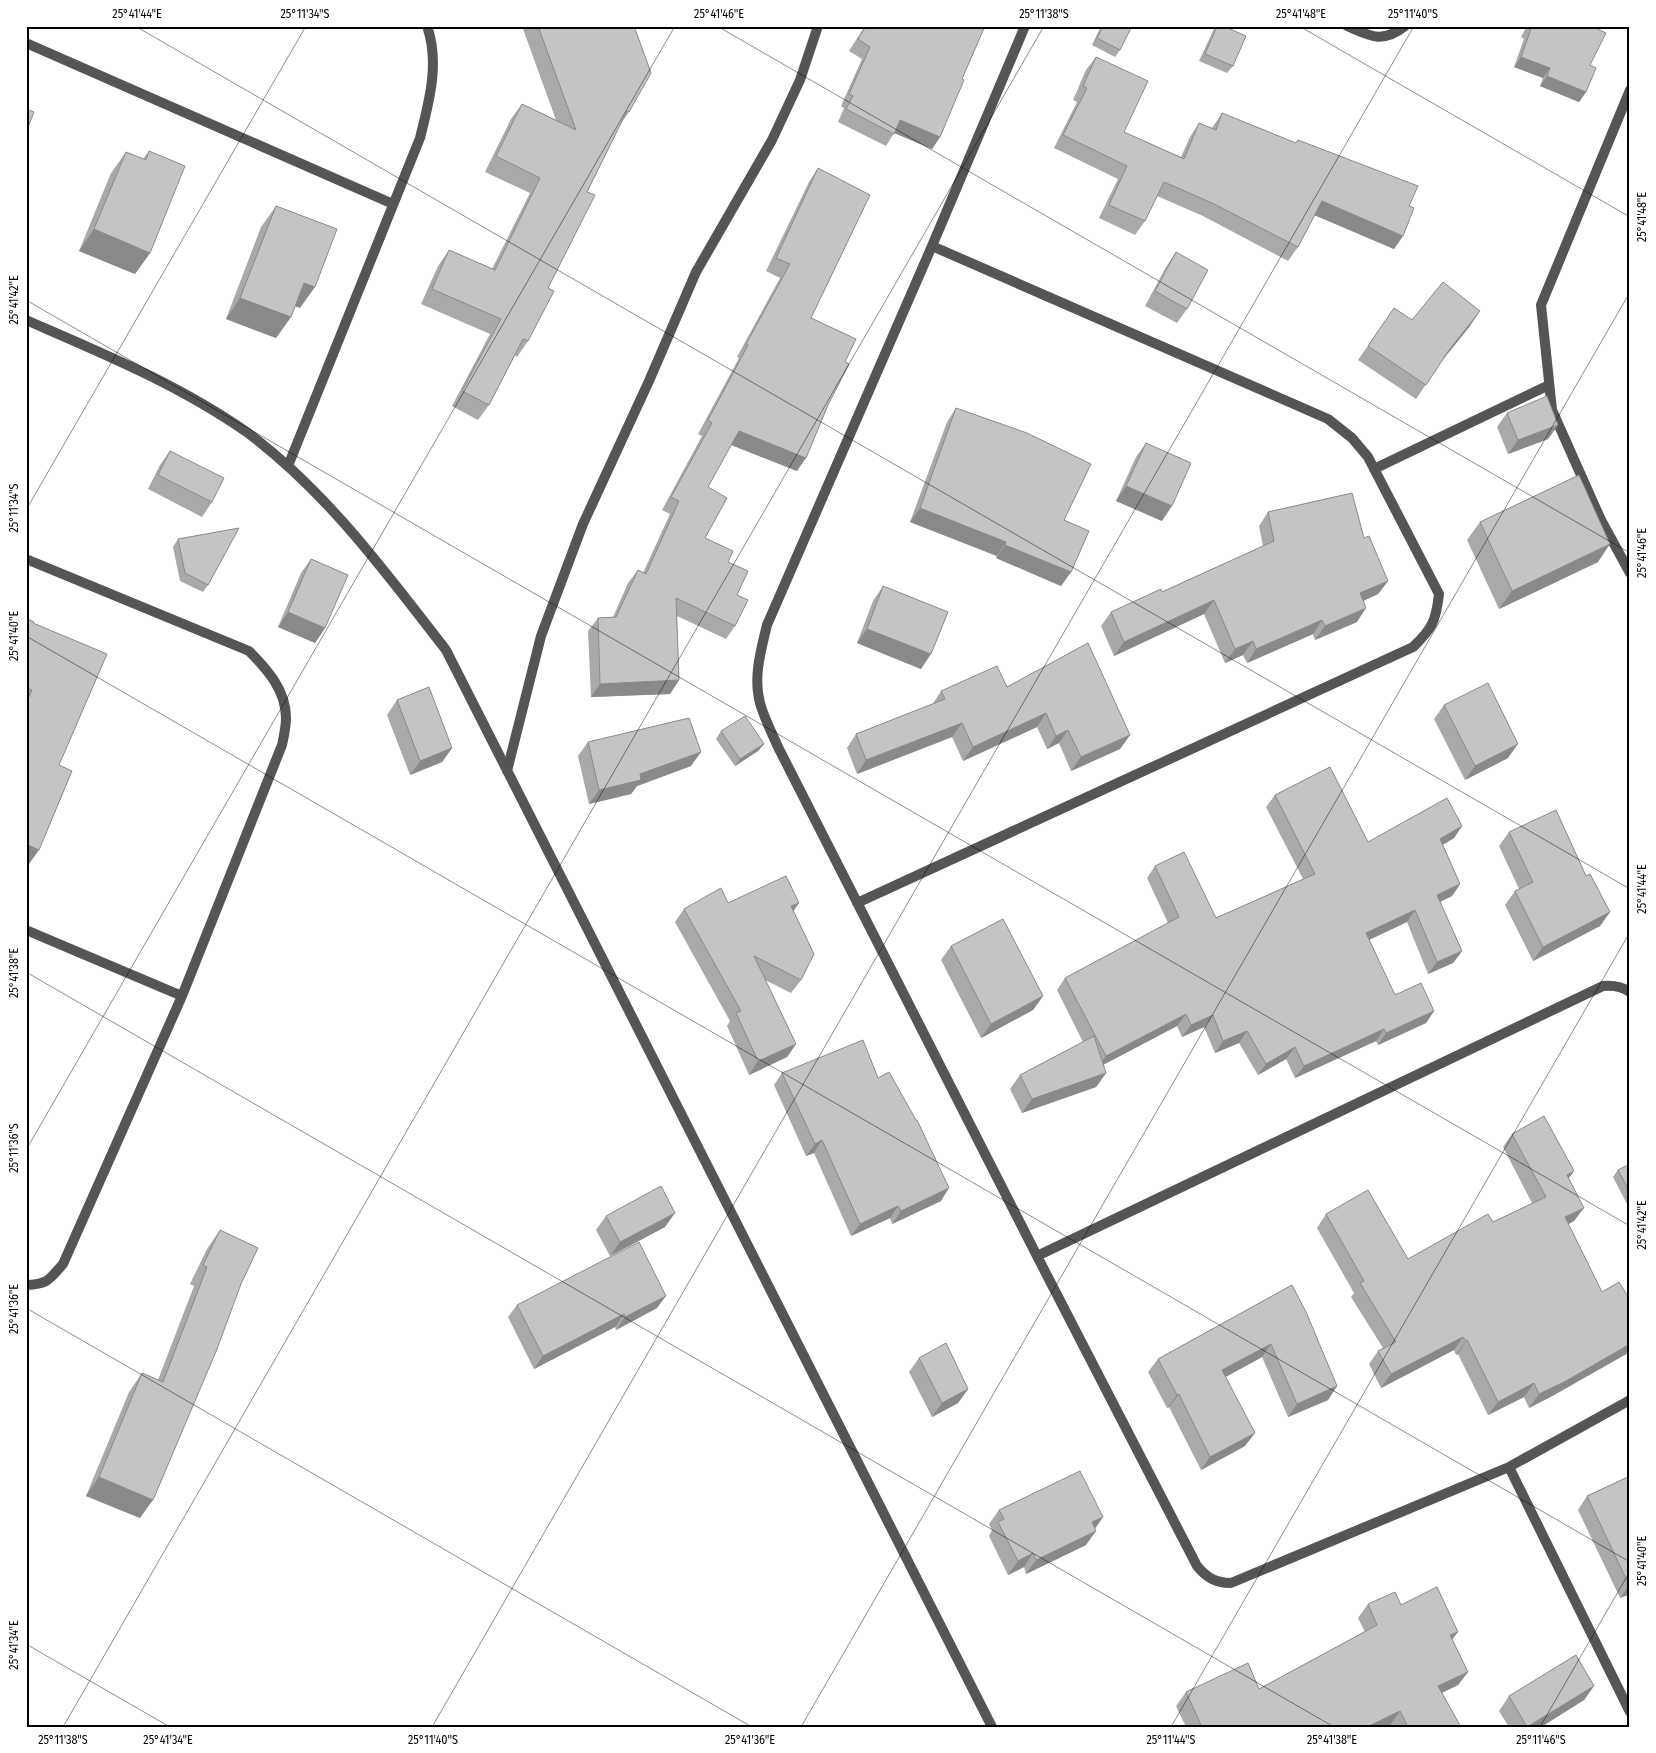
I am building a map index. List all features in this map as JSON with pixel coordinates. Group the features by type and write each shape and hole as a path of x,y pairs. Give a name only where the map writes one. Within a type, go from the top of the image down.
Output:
{"street":[{"path":"288,466 420,138 433,74 432,39 427,26"},
{"path":"508,771 541,636 583,524 649,381 696,272 772,140 800,80 818,26"},
{"path":"1024,26 932,246 767,625 759,661 758,684 760,703 778,747 1197,1566 1211,1579 1221,1583 1231,1583 1509,1467 1630,1400"},
{"path":"1347,26 1374,37 1384,38 1405,26"},
{"path":"26,43 393,204"},
{"path":"1630,90 1542,305 1552,410 1600,520 1630,573"},
{"path":"857,903 1413,648 1429,632 1437,613 1439,594 1368,457 1352,438 1328,419 932,246"},
{"path":"26,320 137,369 190,397 248,434 288,466 353,531 446,650 992,1727"},
{"path":"1374,469 1549,385"},
{"path":"26,558 249,651 267,669 282,693 286,717 282,745 182,996 62,1264 52,1277 42,1284 26,1285"},
{"path":"26,930 182,996"},
{"path":"1037,1256 1603,986 1613,985 1630,992"},
{"path":"1509,1467 1630,1712"}],"building":[{"path":"538,26 634,26 651,73 629,112 627,111 587,192 595,195 548,288 554,291 528,341 523,339 489,405 462,391 501,319 432,289 449,250 495,270 540,178 496,156 522,104 576,130"},
{"path":"866,26 985,26 940,137 900,120 894,134 846,109 853,96 849,94 870,47 858,39"},
{"path":"1103,26 1132,26 1120,50 1097,38"},
{"path":"1217,26 1223,26 1246,36 1233,66 1205,54"},
{"path":"1529,26 1591,26 1606,33 1590,65 1596,68 1586,92 1547,76 1550,68 1521,57 1531,29 1528,28"},
{"path":"1096,57 1148,81 1124,132 1184,159 1199,123 1216,130 1222,113 1296,143 1298,140 1418,186 1409,206 1414,208 1403,236 1322,201 1298,247 1212,203 1164,182 1145,221 1109,205 1127,166 1063,135 1087,88 1083,86"},
{"path":"26,109 34,112 26,132"},
{"path":"149,151 185,166 150,253 94,229 126,152 146,160"},
{"path":"818,168 870,195 811,318 856,339 845,362 849,364 828,405 806,458 739,431 708,487 727,498 705,538 733,551 728,562 748,571 737,595 748,600 735,626 676,598 679,680 600,684 598,618 616,617 638,570 646,574 679,501 671,497 712,423 708,420 748,345 746,344 790,264 776,258"},
{"path":"276,206 337,229 315,287 304,283 291,317 240,298"},
{"path":"1176,252 1208,270 1187,309 1155,291"},
{"path":"1443,282 1480,311 1449,350 1426,385 1368,346 1394,308 1412,320"},
{"path":"1547,396 1558,425 1518,440 1507,413"},
{"path":"956,408 1027,433 1091,464 1064,520 1089,531 1071,572 1005,545 1006,542 920,508"},
{"path":"1146,443 1191,463 1172,506 1126,486"},
{"path":"170,451 224,478 212,502 158,475"},
{"path":"1579,475 1610,544 1512,591 1480,522"},
{"path":"1352,493 1364,538 1369,536 1388,581 1360,593 1366,608 1325,626 1322,620 1256,649 1253,641 1235,649 1214,600 1124,642 1111,612 1161,589 1162,592 1274,541 1268,512"},
{"path":"239,528 208,585 185,573 178,539"},
{"path":"311,559 348,575 325,628 288,612"},
{"path":"883,586 948,612 931,654 867,629"},
{"path":"26,618 33,623 107,654 59,765 72,771 39,850 26,844 26,704 32,690 26,687"},
{"path":"1088,643 1130,735 1081,757 1068,730 1056,736 1046,713 973,747 962,723 866,760 856,734 945,699 941,691 997,666 1007,687"},
{"path":"1488,683 1518,744 1475,766 1444,705"},
{"path":"429,687 452,748 420,761 397,700"},
{"path":"745,716 764,744 740,759 721,731"},
{"path":"689,718 701,752 640,774 641,780 599,790 588,742"},
{"path":"1330,767 1368,842 1447,798 1462,826 1440,839 1460,884 1437,895 1462,951 1437,962 1415,910 1366,933 1395,995 1421,983 1434,1011 1386,1033 1384,1029 1304,1066 1295,1047 1266,1064 1247,1031 1223,1041 1213,1015 1191,1025 1186,1014 1106,1056 1065,978 1179,917 1155,866 1184,852 1216,918 1315,874 1275,795"},
{"path":"1556,810 1586,876 1590,874 1610,912 1543,947 1515,891 1533,882 1509,832"},
{"path":"786,876 799,903 791,906 814,954 801,980 754,956 796,1044 758,1061 736,1013 741,1011 684,909 721,888 728,903"},
{"path":"1003,919 1043,996 991,1024 951,946"},
{"path":"1094,1036 1106,1073 1032,1099 1020,1075"},
{"path":"863,1040 878,1078 889,1072 917,1120 949,1188 901,1211 898,1206 860,1224 822,1140 815,1144 782,1073"},
{"path":"1544,1116 1574,1171 1567,1175 1584,1208 1565,1217 1602,1292 1619,1282 1630,1300 1630,1344 1566,1381 1539,1394 1534,1383 1498,1402 1467,1340 1463,1337 1391,1374 1378,1351 1396,1342 1360,1283 1364,1281 1326,1214 1368,1190 1408,1259 1488,1214 1493,1222 1546,1197 1512,1134"},
{"path":"1630,1164 1630,1192 1618,1170"},
{"path":"661,1186 675,1213 620,1242 606,1216"},
{"path":"220,1230 258,1248 241,1284 217,1349 153,1500 99,1477 142,1373 163,1382 207,1267 203,1265"},
{"path":"639,1242 666,1296 625,1317 624,1314 543,1356 517,1305"},
{"path":"1292,1285 1306,1312 1337,1386 1297,1404 1271,1344 1222,1370 1255,1433 1210,1457 1179,1394 1177,1395 1158,1359"},
{"path":"946,1343 968,1389 942,1403 919,1358"},
{"path":"1080,1471 1103,1517 1092,1522 1096,1531 1036,1560 1033,1553 1018,1561 998,1522 1004,1519 999,1510"},
{"path":"1630,1476 1630,1585 1629,1585 1587,1496"},
{"path":"1437,1587 1458,1632 1450,1635 1468,1672 1438,1686 1461,1727 1408,1727 1400,1711 1367,1727 1202,1727 1186,1692 1248,1663 1259,1689 1377,1625 1368,1604 1395,1592 1401,1605"},
{"path":"1576,1655 1594,1686 1527,1727 1509,1696"}]}
